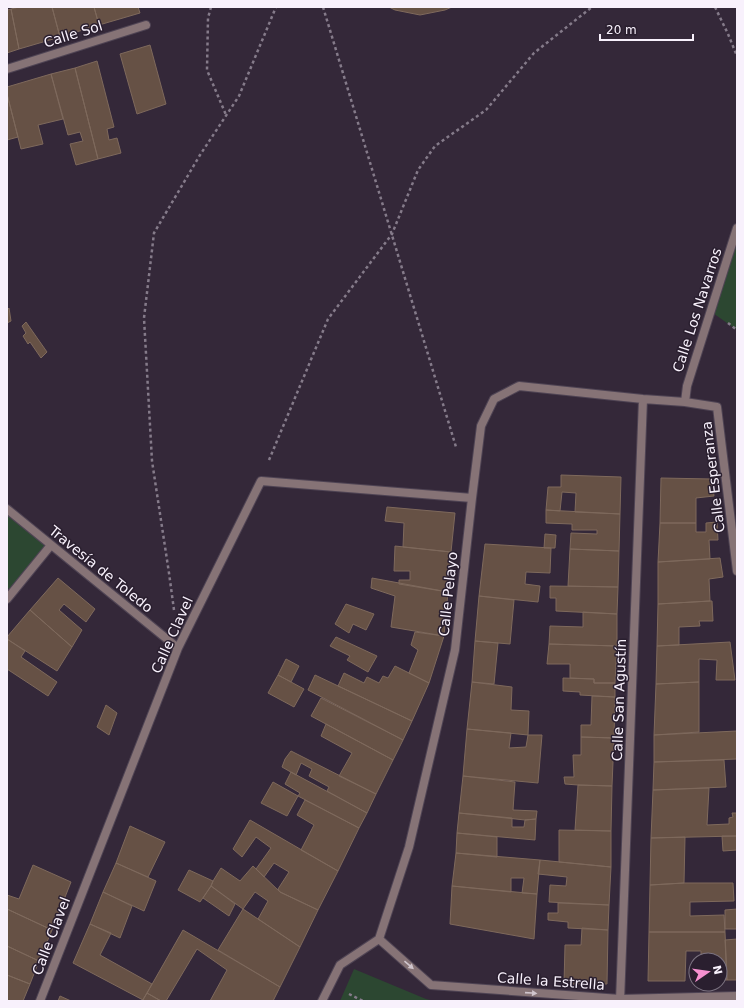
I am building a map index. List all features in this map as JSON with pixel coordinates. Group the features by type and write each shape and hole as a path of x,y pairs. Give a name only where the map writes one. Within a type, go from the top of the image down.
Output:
{"street":[{"name":"Calle Sol","path":"7,69 146,25"},
{"name":"Calle Los Navarros","path":"686,402 687,386 737,228"},
{"name":"Calle Pelayo","path":"379,940 409,847 455,650 481,426 494,399 519,386 643,399"},
{"name":"Calle Esperanza","path":"643,399 686,402 717,407 737,572"},
{"name":"Calle San Agustín","path":"620,1000 643,399"},
{"path":"261,481 472,498"},
{"name":"Calle Clavel","path":"40,1001 178,648 261,481"},
{"name":"Travesía de Toledo","path":"7,509 178,648"},
{"path":"7,599 51,545"},
{"path":"322,1001 340,965 379,940"},
{"name":"Calle la Estrella","path":"379,940 431,985 620,1000 737,996"}],"path":[{"path":"211,7 208,18 207,70 226,115"},
{"path":"174,611 152,461 144,318 154,234 200,155 239,96 276,7"},
{"path":"323,7 458,453"},
{"path":"261,481 328,319 392,234 418,170 435,146 486,110 534,53 592,7"},
{"path":"715,7 737,56"}],"green space":[{"path":"737,228 737,330 710,311"},
{"path":"7,509 51,545 12,592 7,587"},
{"path":"354,969 426,999 434,1001 340,1001"}],"building":[{"path":"19,7 52,7 60,37 19,49 11,9"},
{"path":"52,7 94,7 99,25 60,37"},
{"path":"94,7 138,7 140,13 99,25"},
{"path":"389,7 452,7 445,10 420,15 395,10"},
{"path":"11,9 19,49 7,53 7,10"},
{"path":"150,45 166,104 137,114 120,54"},
{"path":"97,61 114,127 107,129 109,140 117,138 121,153 98,159 75,68"},
{"path":"75,68 98,159 76,165 70,144 83,141 80,132 68,135 51,74"},
{"path":"51,74 63,119 38,125 43,144 21,149 7,94 7,87"},
{"path":"7,94 18,137 7,140"},
{"path":"9,308 11,321 7,323 7,310"},
{"path":"26,322 47,352 41,358 30,342 28,344 23,336 26,333 22,326"},
{"path":"561,475 621,477 620,514 575,512 576,493 562,492 560,511 546,510 548,487 561,487"},
{"path":"661,478 712,479 714,496 696,498 696,523 660,523"},
{"path":"387,507 455,513 451,552 403,547 404,523 385,521"},
{"path":"546,510 620,514 619,551 570,549 571,533 597,534 597,530 572,530 572,524 546,523"},
{"path":"717,522 718,540 709,540 710,559 658,562 660,523 696,523 696,532 706,532 706,523"},
{"path":"545,534 556,535 555,548 544,548"},
{"path":"485,544 551,548 550,573 526,572 525,584 540,586 538,602 479,596"},
{"path":"395,546 451,552 448,592 399,584 399,580 410,580 410,571 394,571"},
{"path":"570,549 619,551 618,587 568,586"},
{"path":"720,558 723,577 709,579 710,601 658,604 658,562"},
{"path":"58,578 95,609 86,622 64,604 59,610 82,630 72,647 30,610"},
{"path":"372,578 448,592 444,636 391,627 395,596 371,588"},
{"path":"550,586 618,587 617,614 556,611 556,598 550,598"},
{"path":"479,596 514,600 510,644 475,641"},
{"path":"712,601 713,621 699,621 700,626 679,627 679,645 657,646 658,604"},
{"path":"346,604 374,614 366,630 353,624 349,633 335,624"},
{"path":"30,610 72,647 57,671 7,639 7,637"},
{"path":"583,612 617,614 617,646 549,644 550,626 583,627"},
{"path":"415,632 444,636 429,683 409,673 418,650 411,645"},
{"path":"336,637 377,656 368,672 347,660 350,656 330,646"},
{"path":"7,639 25,651 21,657 57,682 48,696 7,669"},
{"path":"475,641 498,643 494,684 472,682"},
{"path":"730,642 735,680 716,680 717,660 699,659 699,682 656,684 657,646"},
{"path":"549,644 617,646 615,683 594,683 594,679 570,678 570,664 547,664"},
{"path":"286,659 299,666 291,682 278,675"},
{"path":"395,666 429,683 412,721 338,686 344,673 364,683 367,677 379,683 383,676 388,678"},
{"path":"278,675 304,689 294,707 268,693"},
{"path":"315,675 412,721 403,740 308,690"},
{"path":"563,678 594,679 594,683 615,683 615,697 580,695 580,692 563,691"},
{"path":"472,682 512,687 511,710 529,711 528,735 467,729"},
{"path":"699,682 699,732 654,735 656,684"},
{"path":"592,696 615,697 614,738 581,737 581,725 591,725"},
{"path":"321,698 403,740 393,760 311,716"},
{"path":"106,705 117,713 109,735 97,727"},
{"path":"326,724 393,760 376,794 339,776 352,753 321,736"},
{"path":"467,729 511,733 509,748 526,747 528,735 542,735 538,783 463,776"},
{"path":"737,731 737,759 654,762 654,735"},
{"path":"581,737 614,738 612,786 565,784 564,777 574,777 573,755 581,755"},
{"path":"291,751 376,794 367,813 327,791 329,787 309,776 312,769 301,763 296,775 282,767 285,759"},
{"path":"724,760 726,787 653,790 654,762"},
{"path":"291,772 367,813 359,828 298,796 300,793 285,784"},
{"path":"463,776 515,782 513,810 537,811 536,819 525,820 459,813"},
{"path":"273,782 298,796 287,816 261,803"},
{"path":"578,785 612,786 611,831 575,830"},
{"path":"709,788 707,825 729,824 729,818 733,817 732,813 737,813 737,836 651,838 653,790"},
{"path":"305,800 359,828 338,871 301,850 314,825 297,815"},
{"path":"459,813 512,818 512,827 524,827 525,820 536,819 535,840 457,833"},
{"path":"250,820 338,871 318,910 280,892 278,889 289,872 274,863 264,877 256,869 271,848 256,837 242,857 233,849"},
{"path":"130,826 165,842 148,877 116,863"},
{"path":"559,830 611,831 611,867 559,862"},
{"path":"457,833 497,837 497,857 456,853"},
{"path":"722,836 737,836 737,850 723,851"},
{"path":"685,837 684,883 650,885 651,838"},
{"path":"456,853 540,860 537,894 522,893 524,878 511,878 511,892 452,886"},
{"path":"540,860 611,867 609,905 549,902 550,885 566,886 567,877 538,874"},
{"path":"116,863 156,881 144,911 103,892"},
{"path":"33,865 71,882 52,930 7,909 7,895 19,899"},
{"path":"253,866 280,892 318,910 300,947 258,919 268,901 255,892 243,909 211,886 221,868 240,881"},
{"path":"189,870 213,881 200,902 178,890"},
{"path":"733,883 734,901 690,902 690,916 724,915 725,932 649,932 650,885"},
{"path":"211,886 235,904 229,916 203,898"},
{"path":"452,886 537,894 534,939 450,924"},
{"path":"103,892 132,906 120,938 90,924"},
{"path":"558,903 609,905 608,930 568,928 568,922 548,920 548,913 558,913"},
{"path":"7,909 52,930 39,961 7,946"},
{"path":"243,909 300,947 280,987 218,950"},
{"path":"737,909 737,929 725,929 725,910"},
{"path":"90,924 111,933 100,955 152,984 143,1000 73,963"},
{"path":"582,928 608,930 607,984 564,984 565,945 581,945"},
{"path":"183,930 280,987 273,1001 210,1001 227,970 197,949 166,1001 161,1001 147,993"},
{"path":"649,932 725,932 726,952 686,951 685,981 648,981"},
{"path":"737,939 737,980 728,980 728,952 726,952 725,940"},
{"path":"7,946 39,961 30,984 7,975"},
{"path":"7,975 30,984 23,1001 7,1001"},
{"path":"147,993 161,1001 142,1001"},
{"path":"60,996 71,1001 58,1001"}]}
